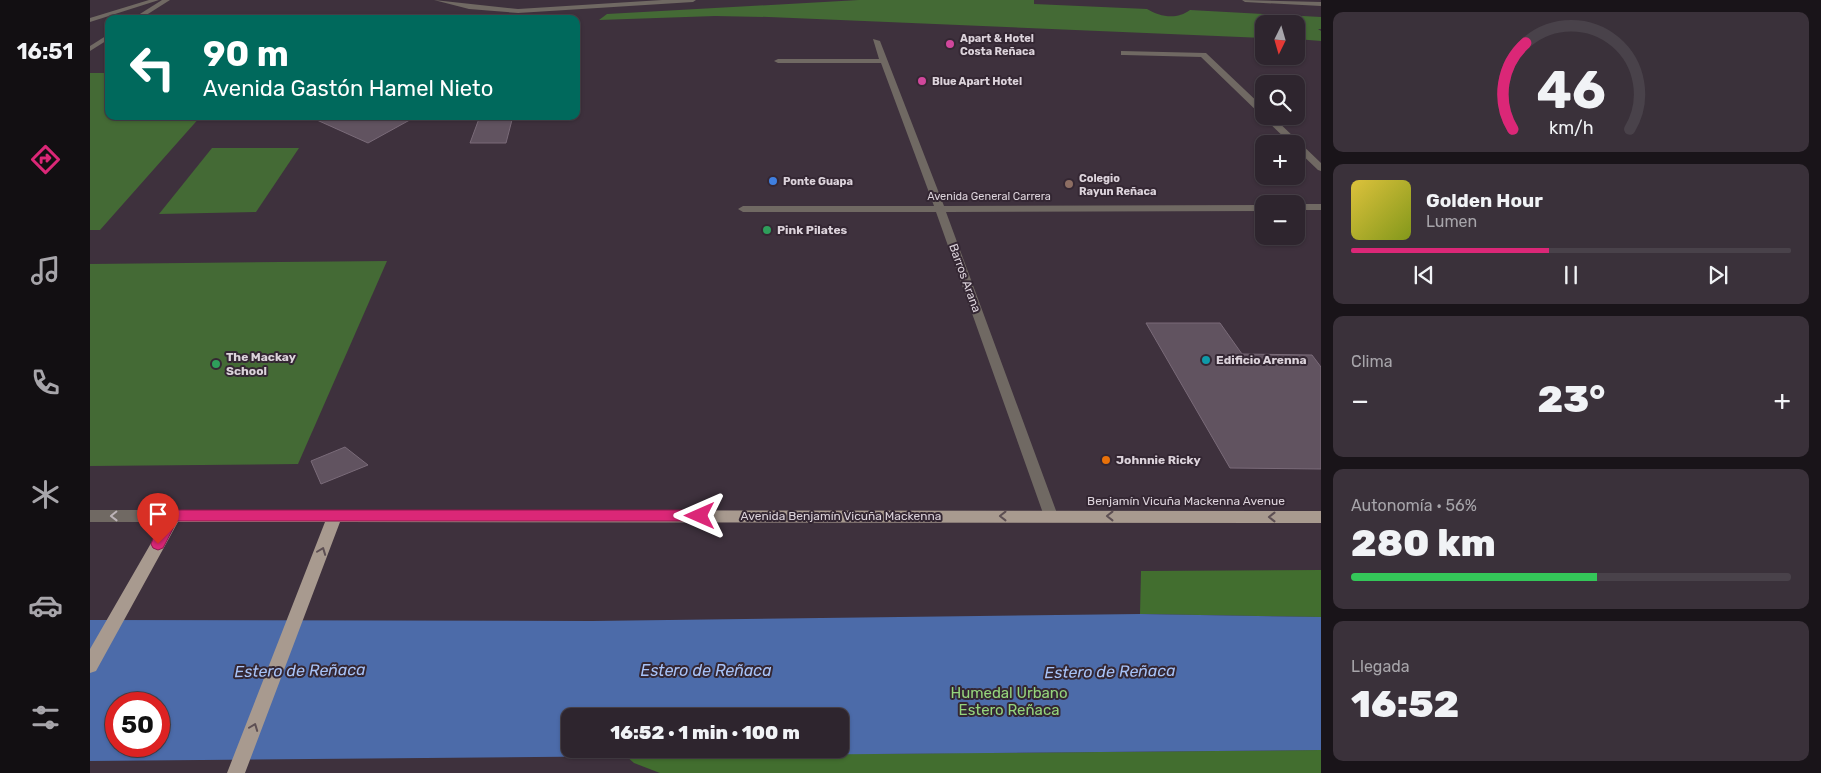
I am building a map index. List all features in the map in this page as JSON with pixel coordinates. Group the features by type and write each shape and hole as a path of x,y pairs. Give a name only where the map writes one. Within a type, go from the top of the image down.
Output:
{"main road":[{"name":"Avenida Benjamín Vicuña Mackenna","path":"174,516 1051,516"},
{"path":"90,665 174,516"},
{"path":"236,773 335,516"},
{"name":"Benjamín Vicuña Mackenna Avenue","path":"1051,516 1321,517"}],"street":[{"path":"106,15 156,0"},
{"path":"142,15 167,0"},
{"path":"437,0 469,8 518,11 693,0"},
{"path":"1245,0 1321,4"},
{"path":"90,20 105,15"},
{"path":"90,49 105,39"},
{"name":"Barros Arana","path":"876,40 940,209 1051,516"},
{"path":"1124,53 1203,55 1255,104"},
{"path":"778,62 884,61"},
{"path":"1276,125 1287,135"},
{"path":"1305,153 1321,168"},
{"path":"1305,208 1321,207"},
{"name":"Avenida General Carrera","path":"743,209 1255,208"},
{"name":"Avenida Benjamín Vicuña Mackenna","path":"90,516 174,516"}],"green space":[{"path":"859,0 1034,0 1034,4 1147,9 1157,14 1168,16 1180,15 1190,10 1284,15 1255,15 1255,38 769,17 715,16 599,20 607,14"},
{"path":"1305,16 1321,17 1321,29 1318,29 1321,31 1321,41 1305,40"},
{"path":"90,73 105,73 105,120 197,120 100,230 90,230"},
{"path":"212,148 299,148 256,212 159,214"},
{"name":"The Mackay School","path":"387,261 298,464 90,466 90,264"},
{"path":"1321,570 1321,617 1140,614 1141,571"},
{"path":"1321,750 1321,773 660,773 634,763 628,758 849,758 849,754"}],"water":[{"name":"Humedal Urbano Estero Reñaca","path":"1140,614 1321,617 1321,750 849,754 849,708 561,708 561,757 90,761 90,620 592,621"}],"building":[{"path":"317,120 410,120 368,143"},
{"path":"479,120 512,120 506,143 470,143"},
{"name":"Edificio Arenna","path":"1146,323 1220,323 1242,354 1312,355 1321,367 1321,469 1230,468"},
{"path":"345,447 368,465 321,484 311,461"}],"place":[{"name":"Apart & Hotel Costa Reñaca","path":"950,44"},
{"name":"Blue Apart Hotel","path":"922,81"},
{"name":"Ponte Guapa","path":"773,181"},
{"name":"Colegio Rayun Reñaca","path":"1069,184"},
{"name":"Pink Pilates","path":"767,230"},
{"name":"Edificio Arenna","path":"1206,360"},
{"name":"The Mackay School","path":"216,364"},
{"name":"Johnnie Ricky","path":"1106,460"}],"route":[{"path":"158,544 174,516 700,516"}],"water label":[{"name":"Estero de Reñaca","path":"300,670"},
{"name":"Estero de Reñaca","path":"706,670"},
{"name":"Estero de Reñaca","path":"1110,671"}]}
